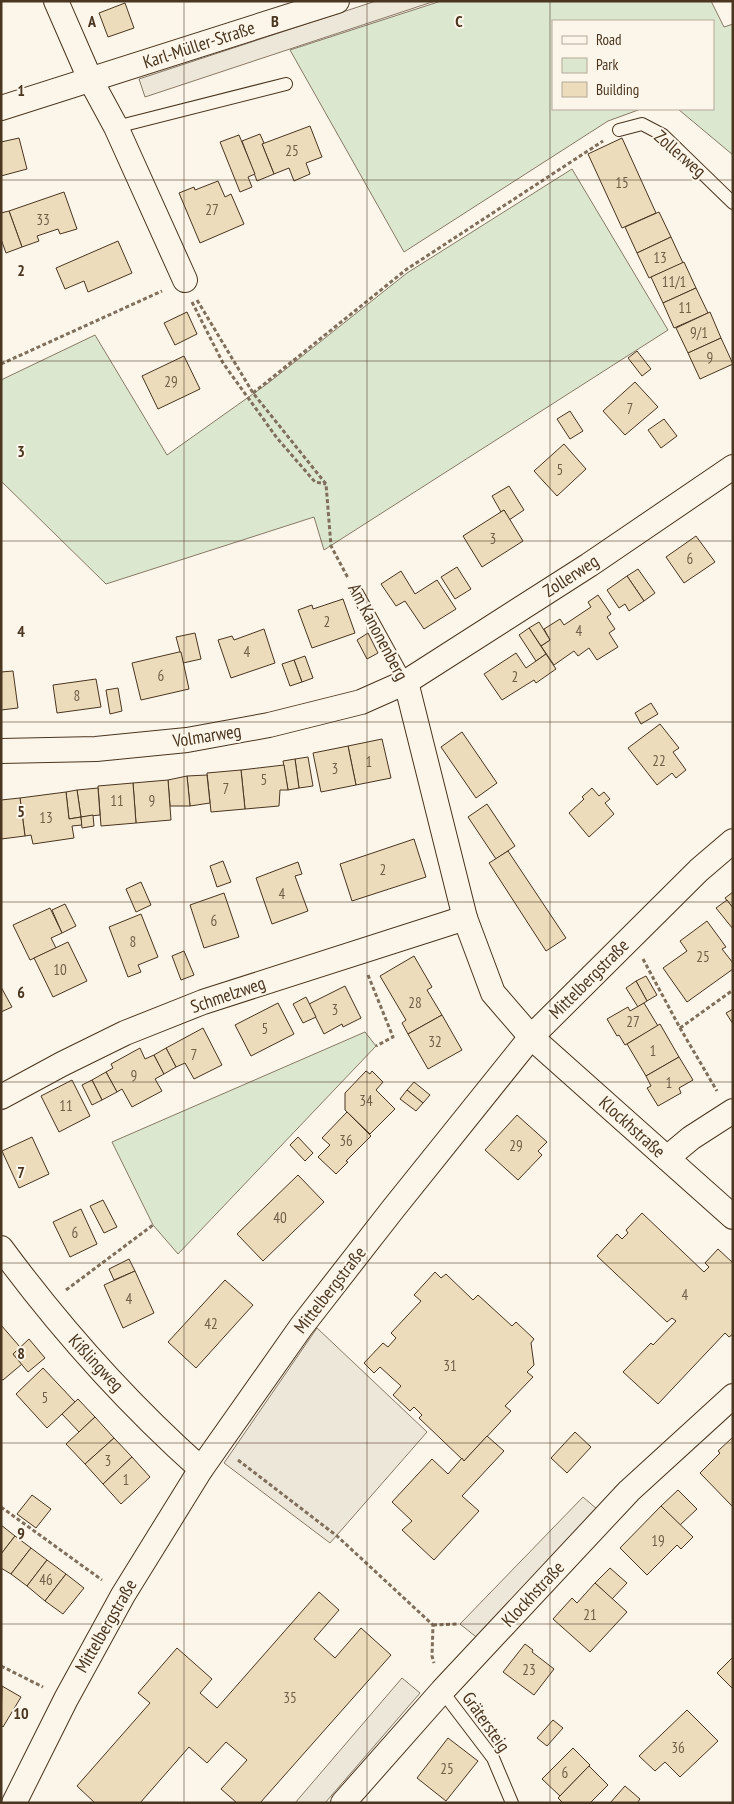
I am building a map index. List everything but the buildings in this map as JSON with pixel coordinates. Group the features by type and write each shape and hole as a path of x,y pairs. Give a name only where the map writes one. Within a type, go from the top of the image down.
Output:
{"street":[{"path":"56,1 90,80 116,127 185,280"},
{"name":"Karl-Müller-Straße","path":"1,108 336,1"},
{"name":"Zollerweg","path":"406,682 588,565 733,467"},
{"name":"Volmarweg","path":"1,751 96,749 186,740 269,725 361,702 406,682"},
{"name":"Am Kanonenberg","path":"406,682 466,918 493,993 531,1037"},
{"name":"Mittelbergstraße","path":"14,1803 66,1698 123,1595 201,1469 301,1327 531,1037 699,870 733,842"},
{"name":"Schmelzweg","path":"1,1097 62,1064 134,1029 203,1002 466,918"},
{"name":"Klockhstraße","path":"531,1037 733,1217"},
{"path":"667,1158 691,1138 732,1112"},
{"name":"Kißlingweg","path":"1,1248 68,1334 168,1439 201,1469"},
{"name":"Klockhstraße","path":"343,1803 442,1690 629,1491 733,1396"}],"lane":[{"path":"116,127 286,84"},
{"name":"Zollerweg","path":"620,130 642,124 664,135 733,203"},
{"name":"Am Kanonenberg","path":"357,593 406,682"},
{"name":"Grätersteig","path":"442,1690 493,1758 512,1803"}],"path":[{"path":"253,393 407,270 620,130"},
{"path":"1,364 185,280"},
{"path":"185,280 253,393 326,484"},
{"path":"185,280 194,308 222,363 277,438 315,482 326,484"},
{"name":"Am Kanonenberg","path":"326,484 331,546 357,593"},
{"path":"630,937 680,1028 732,1112"},
{"path":"359,952 394,1037 376,1046"},
{"path":"680,1028 733,990"},
{"path":"46,1305 153,1225"},
{"path":"218,1444 337,1536 433,1625 460,1624"},
{"path":"1,1507 123,1595"},
{"path":"433,1625 432,1656 442,1690"},
{"path":"1,1666 66,1698"}],"green space":[{"path":"441,1 711,1 724,27 733,24 733,155 679,110 714,110 714,20 552,20 552,110 638,110 608,121 404,252 290,50"},
{"path":"572,169 668,330 324,550 314,517 106,584 1,481 1,380 95,335 167,455 267,384 407,273"},
{"path":"365,1032 376,1046 178,1254 153,1225 112,1142"}],"shaded area":[{"path":"376,1 435,1 145,97 139,79"},
{"path":"317,1328 427,1432 330,1543 224,1463"},
{"path":"583,1497 605,1516 485,1644 460,1624"},
{"path":"402,1678 420,1693 325,1803 295,1803"}]}
